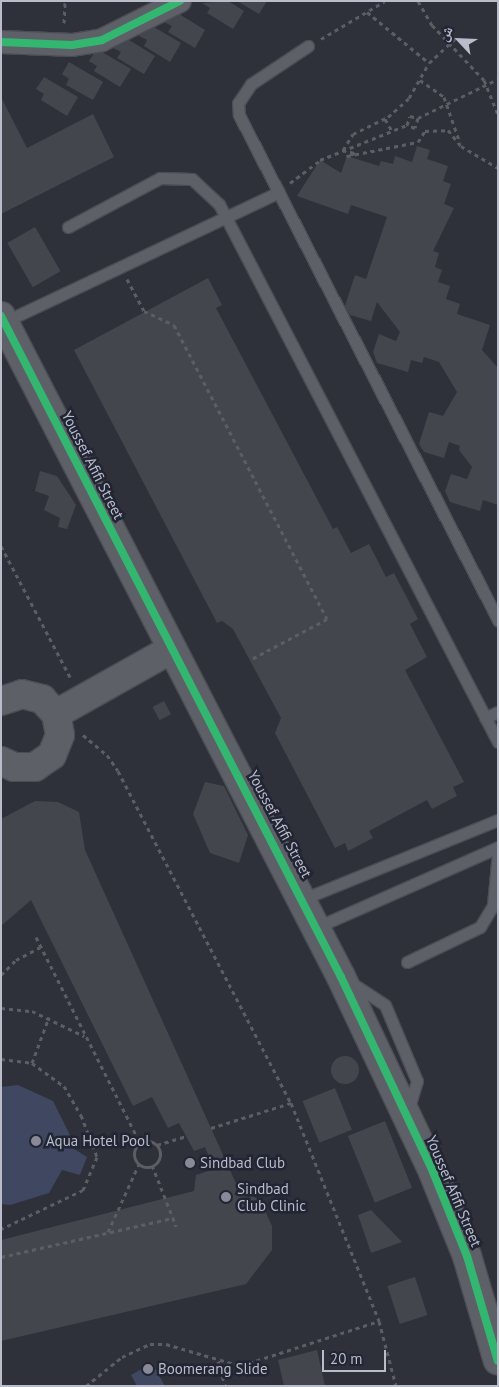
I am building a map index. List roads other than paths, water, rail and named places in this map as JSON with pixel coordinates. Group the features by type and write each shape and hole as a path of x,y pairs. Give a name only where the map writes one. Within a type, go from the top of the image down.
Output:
{"street":[{"path":"1,42 72,44 102,40 180,1"},
{"name":"Youssef Afifi Street","path":"3,319 172,649 303,899 341,977 406,1115 467,1256 498,1361"},
{"path":"58,720 82,700 172,649"},
{"path":"1,701 32,695 58,720 58,746 48,758 35,767 5,767"}],"lane":[{"path":"308,46 251,84 238,104 240,115 498,620"},
{"path":"68,228 160,178 178,176 204,186 230,217 498,742"},
{"path":"3,319 122,267 279,192"},
{"path":"485,718 498,712"},
{"path":"303,899 498,820"},
{"path":"317,927 498,847"},
{"path":"407,962 480,927 493,905 498,852"}],"water":[{"name":"Aqua Hotel Pool","path":"18,1085 53,1101 70,1135 71,1147 87,1157 80,1175 62,1170 49,1193 10,1205 1,1204 1,1087"},
{"name":"Boomerang Slide","path":"152,1363 165,1386 137,1386 131,1375"}],"place":[{"name":"Aqua Hotel Pool","path":"36,1141"},
{"name":"Sindbad Club","path":"190,1163"},
{"name":"Sindbad Club Clinic","path":"226,1197"},
{"name":"Boomerang Slide","path":"148,1369"}]}
